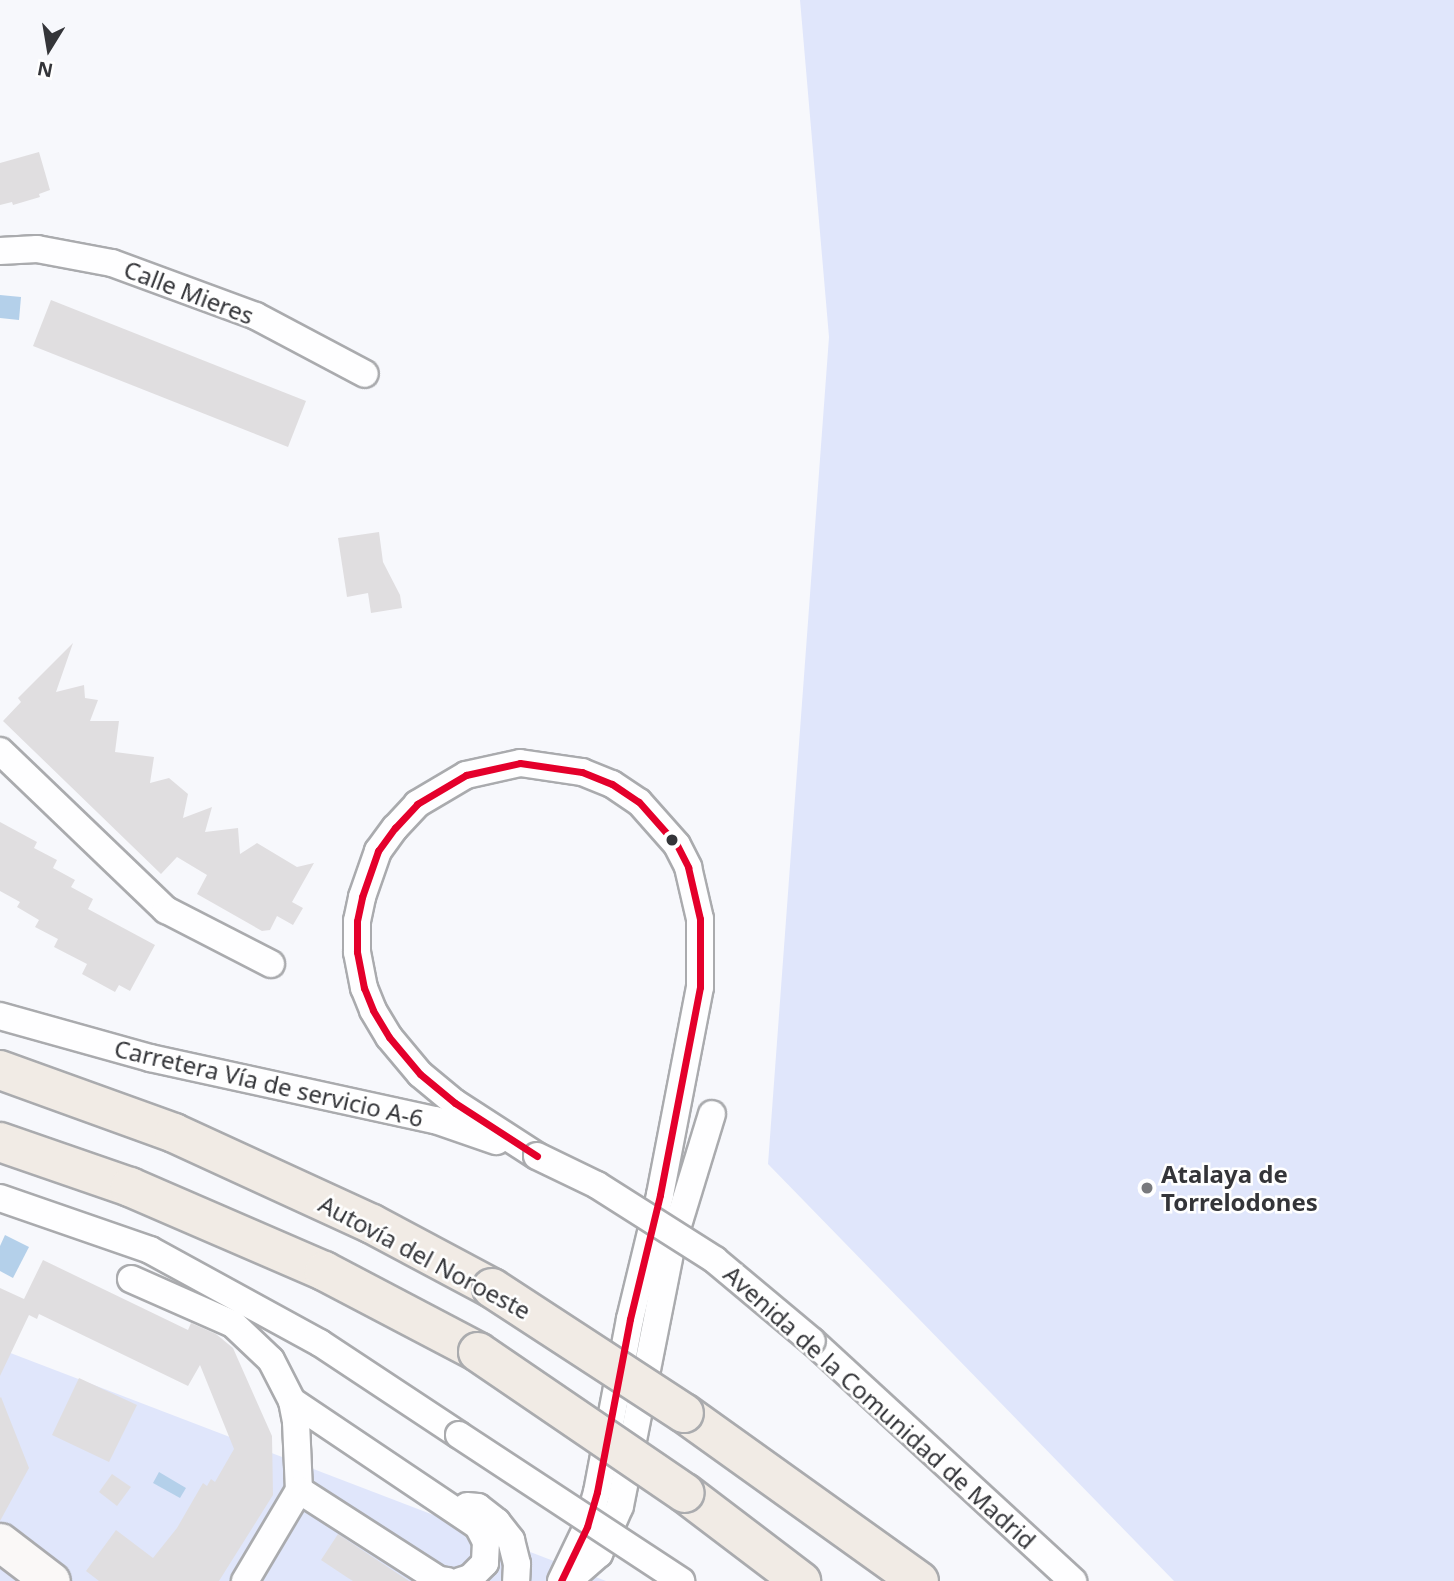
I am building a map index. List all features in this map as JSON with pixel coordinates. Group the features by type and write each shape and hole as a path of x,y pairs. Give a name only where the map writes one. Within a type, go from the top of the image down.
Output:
{"highway":[{"name":"Autovía del Noroeste","path":"0,1070 174,1133 372,1224 492,1288 684,1413 919,1581"},
{"path":"0,1142 130,1187 324,1271 478,1352 685,1493 801,1581"}],"street":[{"name":"Calle Mieres","path":"0,251 37,249 112,263 256,316 365,374"},
{"path":"0,751 166,910 271,964"},
{"path":"537,1156 455,1103 420,1074 389,1037 373,1010 364,988 357,951 357,921 365,884 378,851 395,828 417,804 455,780 520,763 582,772 612,784 639,802 677,845 688,867 700,919 700,988 660,1195 631,1319 597,1492 587,1527 561,1581"},
{"name":"Carretera Vía de servicio A-6","path":"0,1016 150,1058 435,1120 537,1156"},
{"path":"568,1581 599,1554 620,1506 671,1248 712,1114"},
{"name":"Avenida de la Comunidad de Madrid","path":"537,1156 597,1185 715,1260 812,1341 1073,1581"},
{"path":"0,1198 150,1250 320,1343 681,1581"},
{"path":"131,1279 233,1324 271,1360 292,1401 296,1422 299,1490 245,1581"},
{"path":"292,1401 448,1503 478,1526 486,1542 485,1563 470,1578 460,1581"},
{"path":"299,1490 439,1580 447,1581"},
{"path":"448,1503 478,1507 497,1521 511,1540 517,1564 516,1581"},
{"path":"0,1542 51,1581"},
{"path":"0,1568 18,1581"}],"shaded area":[{"path":"800,0 1454,0 1454,1581 1174,1581 768,1164 829,337"},
{"path":"0,295 21,297 19,320 0,318"},
{"path":"5,1235 29,1247 13,1278 0,1271 0,1246"},
{"path":"0,1349 606,1581 0,1581"},
{"path":"159,1472 186,1488 180,1498 153,1483"}],"building":[{"path":"39,152 50,190 39,194 40,197 13,205 12,202 0,205 0,163"},
{"path":"51,300 306,401 288,447 33,346"},
{"path":"379,532 383,562 400,595 402,608 371,613 368,593 347,597 338,538"},
{"path":"73,643 56,692 84,685 85,698 98,700 90,721 119,721 115,752 154,757 150,783 169,778 188,794 183,818 212,807 205,832 238,828 240,854 257,843 297,867 314,863 292,902 303,908 293,925 277,916 270,930 262,931 197,894 207,875 177,857 161,874 3,721 21,702 18,698"},
{"path":"0,822 37,842 34,848 57,860 53,868 75,880 71,887 93,899 88,909 155,945 130,991 119,985 115,992 82,974 87,964 54,947 58,939 35,927 39,920 17,907 20,902 0,891"},
{"path":"43,1260 188,1330 191,1323 216,1334 233,1348 272,1436 273,1495 219,1581 99,1581 86,1571 116,1530 153,1558 177,1528 203,1483 207,1486 211,1479 215,1482 234,1449 200,1365 188,1386 39,1314 37,1319 29,1315 0,1376 0,1288 24,1299"},
{"path":"79,1378 137,1405 109,1462 52,1435"},
{"path":"0,1398 29,1468 0,1521"},
{"path":"112,1474 131,1487 117,1506 99,1492"},
{"path":"338,1534 409,1581 353,1581 348,1578 321,1560"}],"transit line":[{"path":"537,1156 455,1103 420,1074 389,1037 373,1010 364,988 357,952 357,921 362,897 378,851 395,828 417,804 466,775 520,763 582,772 612,784 639,802 677,845 688,867 700,919 700,987 660,1195 630,1319 597,1492 587,1527 561,1581"}],"place":[{"name":"Atalaya de Torrelodones","path":"1147,1188"}]}
